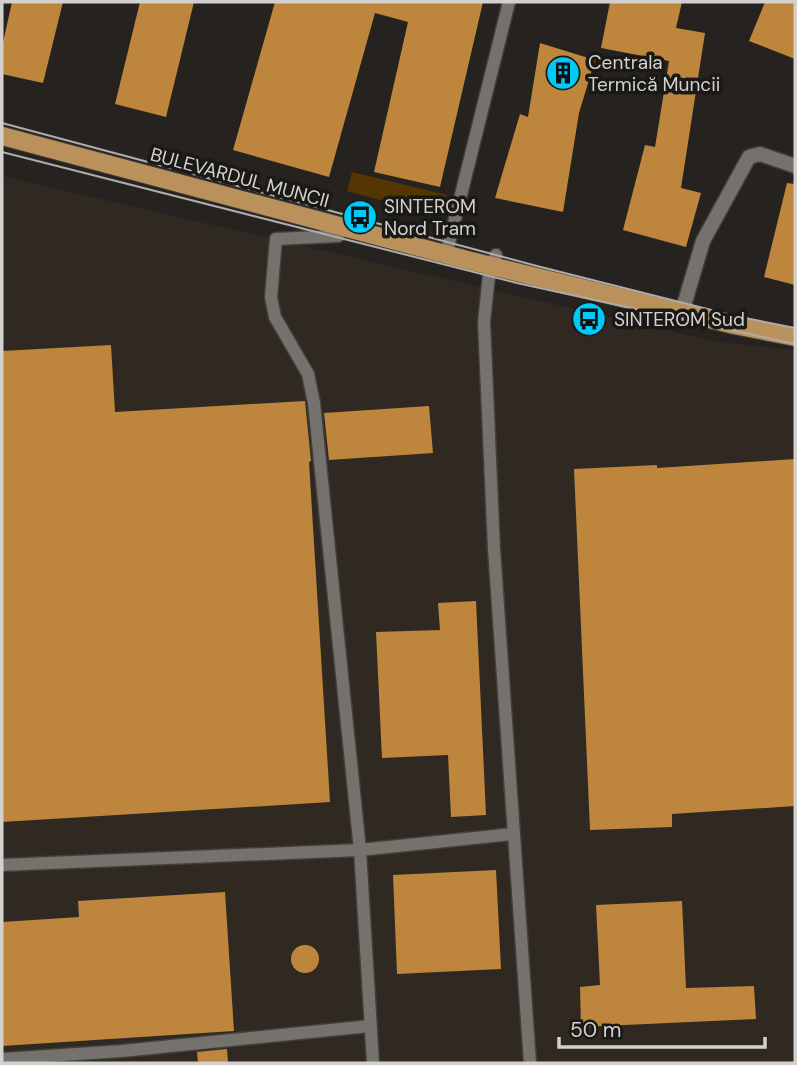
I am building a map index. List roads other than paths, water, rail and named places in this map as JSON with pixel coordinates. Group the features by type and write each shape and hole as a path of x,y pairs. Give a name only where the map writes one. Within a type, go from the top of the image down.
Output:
{"main road":[{"name":"BULEVARDUL MUNCII","path":"2,136 446,254 494,261 682,312 795,337"}],"street":[{"path":"682,312 703,240 749,157 760,154 795,166"}],"lane":[{"path":"446,254 509,2"},
{"path":"339,225 338,236 276,239 271,297 275,317 308,374 314,403 360,850 373,1063"},
{"path":"494,261 486,295 484,322 494,549 530,1063"},
{"path":"2,865 360,850 513,834"},
{"path":"2,1059 122,1051 370,1026"}],"tram line":[{"path":"2,123 537,266 735,316 795,328"},
{"path":"2,152 517,283 795,344"}],"place":[{"name":"Centrala Termică Muncii","path":"563,73"},
{"name":"SINTEROM Nord Tram","path":"360,217"},
{"name":"SINTEROM Sud","path":"589,319"}]}
